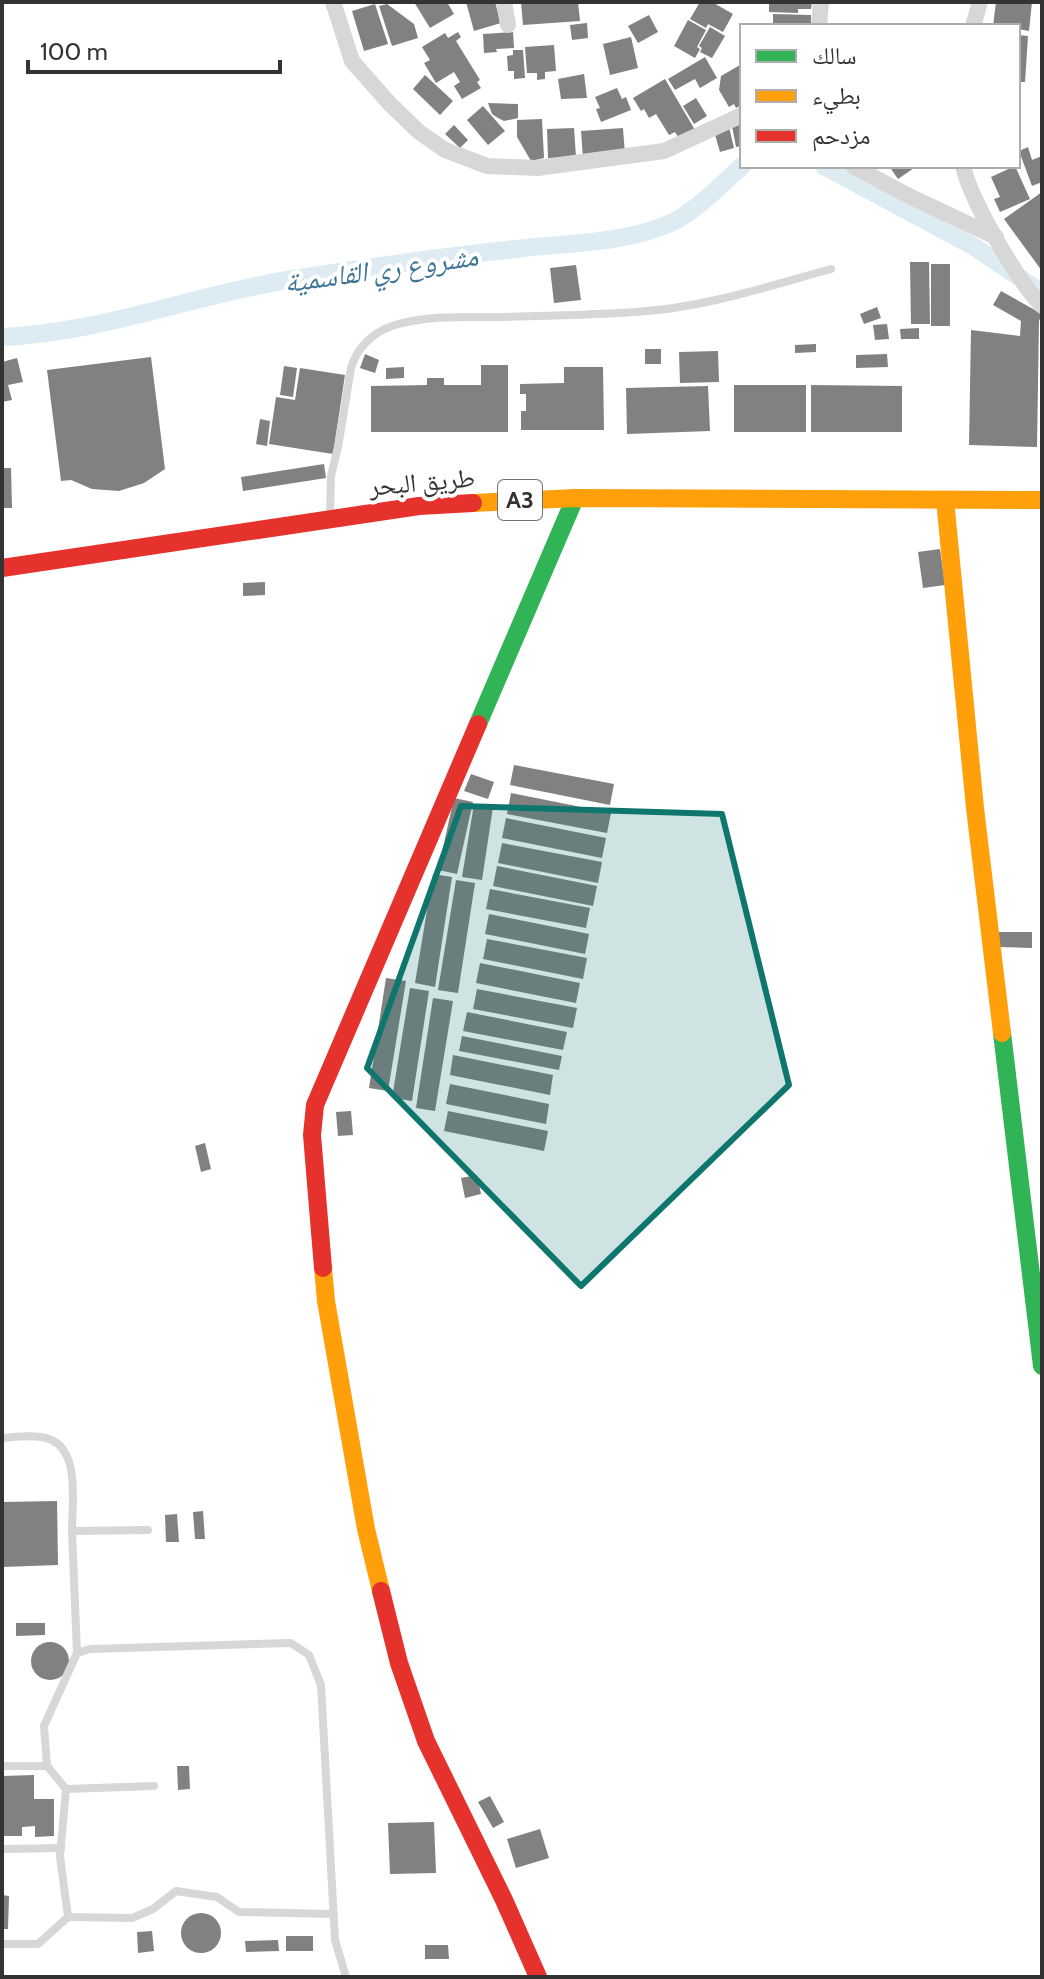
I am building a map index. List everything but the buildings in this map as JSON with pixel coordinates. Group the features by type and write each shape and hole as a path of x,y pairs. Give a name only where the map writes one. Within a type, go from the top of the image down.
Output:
{"main road":[{"name":"طريق البحر","path":"2,568 419,506 575,498 1042,500"},
{"path":"538,1977 426,1741 399,1663 366,1529 326,1301 312,1135 315,1105 323,1084 575,498"},
{"path":"945,500 975,808 1042,1355"}],"street":[{"path":"333,2 352,61 389,103 419,132 445,150 487,166 537,168 664,151 740,116"},
{"path":"504,2 508,25"},
{"path":"819,24 821,2"},
{"path":"974,24 980,2"},
{"path":"857,168 996,237"},
{"path":"964,168 976,200 996,237 1024,285 1042,306"}],"lane":[{"path":"330,517 331,476 351,368 365,343 389,327 469,317 571,316 700,305 831,269"},
{"path":"2,1438 44,1437 60,1446 71,1461 77,1653 44,1726 47,1766 66,1789 61,1848 68,1917"},
{"path":"72,1531 148,1530"},
{"path":"77,1653 90,1649 291,1643 309,1655 321,1685 335,1940 346,1977"},
{"path":"2,1766 47,1766"},
{"path":"66,1789 154,1786"},
{"path":"2,1849 61,1848"},
{"path":"2,1944 38,1944 68,1917 132,1918 153,1909 176,1891 217,1897 239,1912 333,1914"}],"highlighted area":[{"path":"461,806 722,814 789,1085 581,1286 367,1068"}],"waterway":[{"name":"مشروع ري القاسمية","path":"2,337 74,329 287,280 430,259 630,236 666,225 686,214 740,168"},
{"name":"مشروع ري القاسمية","path":"828,168 973,246 1042,293"}],"traffic: fast":[{"path":"478,724 575,498"},
{"path":"1002,1033 1042,1366"}],"traffic: slow":[{"path":"473,503 575,498 1042,500"},
{"path":"945,500 975,808 1002,1033"},
{"path":"323,1268 326,1301 366,1529 381,1591"}],"traffic: jam":[{"path":"2,568 419,506 473,503"},
{"path":"323,1268 312,1135 315,1105 478,724"},
{"path":"381,1591 399,1663 426,1741 538,1977"}]}
